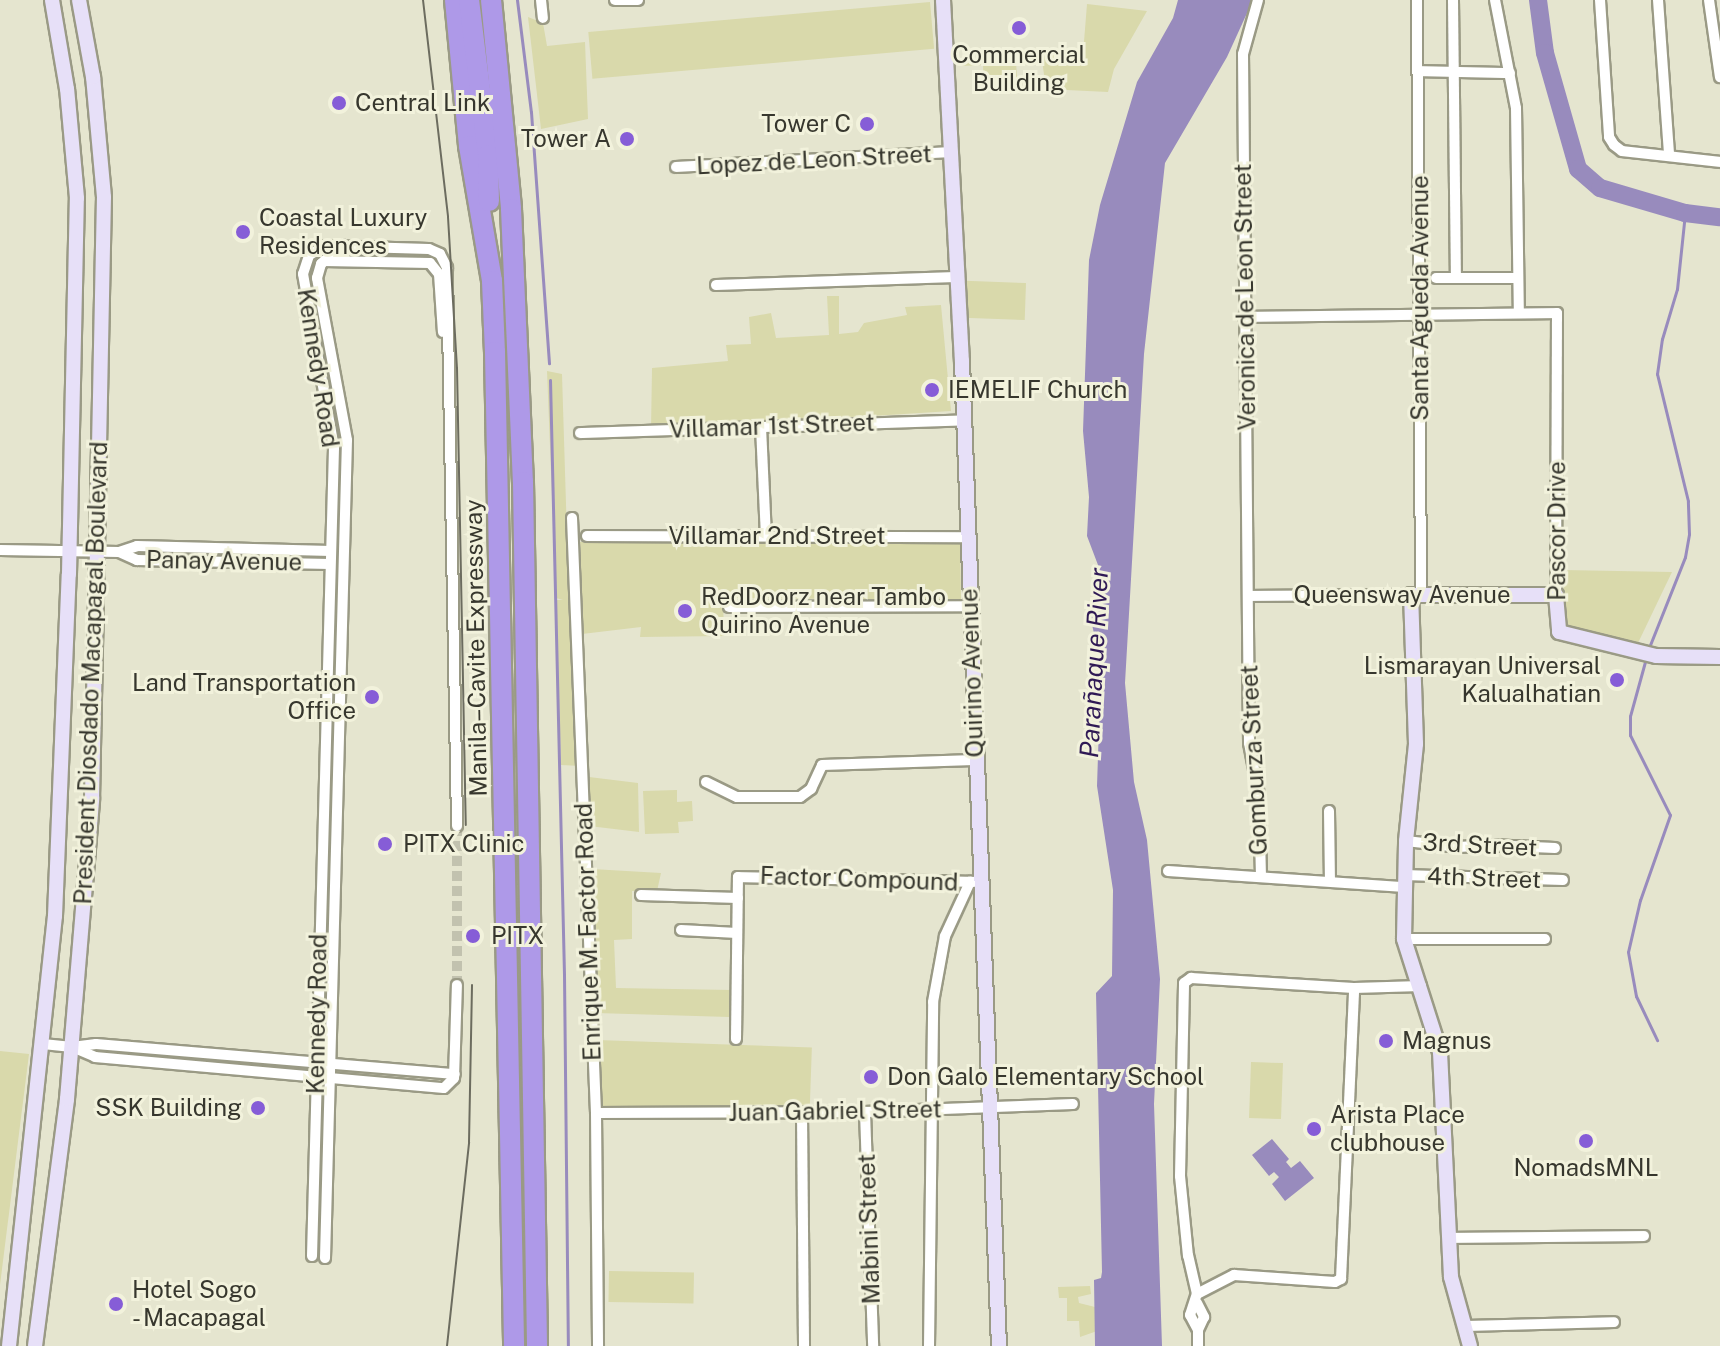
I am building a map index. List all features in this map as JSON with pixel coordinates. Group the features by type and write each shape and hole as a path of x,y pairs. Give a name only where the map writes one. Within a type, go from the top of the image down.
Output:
{"highway":[{"name":"Manila–Cavite Expressway","path":"455,0 469,146 492,281 500,485 514,1346"},
{"path":"469,0 488,155 492,281"},
{"name":"Manila–Cavite Expressway","path":"491,0 511,209 523,482 537,1346"}],"main road":[{"name":"President Diosdado Macapagal Boulevard","path":"9,1346 43,1044 58,855 69,551 77,198 67,89 52,0"},
{"name":"President Diosdado Macapagal Boulevard","path":"35,1346 72,1047 92,799 104,197 93,77 79,0"},
{"name":"Quirino Avenue","path":"943,0 968,537 975,882 999,1346"},
{"name":"Queensway Avenue","path":"1416,595 1556,595"},
{"path":"1416,595 1416,744 1406,841 1404,939 1440,1052 1451,1277 1470,1346"},
{"name":"Pascor Drive","path":"1556,595 1559,632 1656,656 1720,657"}],"street":[{"path":"541,0 543,18"},
{"path":"615,0 638,0"},
{"name":"Veronica de Leon Street","path":"1248,596 1243,54 1258,0"},
{"name":"Santa Agueda Avenue","path":"1416,595 1420,313 1417,0"},
{"path":"1453,0 1456,278"},
{"path":"1244,317 1519,313 1517,121 1495,0"},
{"path":"1600,0 1609,137 1622,151 1720,162"},
{"path":"1658,0 1669,155"},
{"path":"1709,0 1720,77"},
{"path":"1419,71 1510,73"},
{"name":"Lopez de Leon Street","path":"676,167 951,152"},
{"path":"342,245 429,249 442,257 448,271 447,390 457,826"},
{"name":"Kennedy Road","path":"325,1258 347,440 317,283 323,261 342,245"},
{"name":"Kennedy Road","path":"312,1256 333,438 303,274 304,263 312,252 342,245"},
{"path":"323,261 422,261 436,267 447,390"},
{"path":"716,285 956,277"},
{"path":"1436,278 1518,278"},
{"name":"Pascor Drive","path":"1519,313 1557,313 1556,595"},
{"name":"Villamar 1st Street","path":"580,433 963,420"},
{"path":"761,427 766,536"},
{"name":"Enrique M. Factor Road","path":"572,518 596,1113 598,1346"},
{"name":"Villamar 2nd Street","path":"587,536 968,537"},
{"name":"Panay Avenue","path":"0,550 119,552 137,546 331,551"},
{"name":"Panay Avenue","path":"119,552 137,560 330,564"},
{"name":"Queensway Avenue","path":"1248,596 1416,595"},
{"name":"Gomburza Street","path":"1248,596 1249,743 1259,795 1261,876"},
{"path":"729,607 969,606"},
{"path":"706,782 737,797 800,797 811,789 817,769 822,765 974,760"},
{"path":"1329,811 1330,880"},
{"path":"323,813 337,814"},
{"name":"3rd Street","path":"1406,841 1459,847 1555,848"},
{"name":"Gomburza Street","path":"1168,871 1404,881"},
{"name":"Factor Compound","path":"738,898 738,877 975,882"},
{"name":"4th Street","path":"1404,881 1563,880"},
{"path":"929,1346 933,1002 945,936 975,882"},
{"path":"641,895 738,898 736,1039"},
{"path":"681,930 737,933"},
{"path":"319,931 334,931"},
{"path":"1404,939 1545,939"},
{"path":"1198,1346 1198,1330 1190,1315 1197,1298 1188,1256 1180,1176 1184,983 1191,978 1354,988 1421,986"},
{"path":"72,1047 95,1057 444,1088 451,1084 455,1074 457,985"},
{"path":"1197,1298 1234,1275 1335,1282 1341,1279 1354,988"},
{"path":"43,1044 72,1047 96,1044 455,1074"},
{"name":"Juan Gabriel Street","path":"596,1113 865,1112 1073,1104"},
{"name":"Mabini Street","path":"865,1112 873,1346"},
{"path":"802,1113 804,1346"},
{"path":"1448,1238 1644,1236"},
{"path":"1466,1326 1614,1322"}],"green space":[{"path":"930,2 934,49 592,79 588,32"},
{"path":"1087,4 1147,11 1114,69 1108,92 1046,89 1042,60 1016,62 1018,91 984,91 983,65 960,66 960,59 1083,54"},
{"path":"528,17 543,23 547,46 585,42 588,119 541,129"},
{"path":"965,281 1026,283 1025,320 964,318"},
{"path":"827,296 839,296 839,334 858,332 864,323 907,315 905,307 941,305 951,411 651,430 652,368 728,361 726,345 751,344 749,317 771,313 776,338 829,335"},
{"path":"547,371 562,374 569,601 572,602 581,766 561,765 556,600 563,600 556,598"},
{"path":"580,542 960,542 961,600 723,598 724,636 640,637 641,627 582,634"},
{"path":"1563,570 1672,572 1638,643 1565,626"},
{"path":"589,777 638,783 639,832 589,826"},
{"path":"677,790 677,802 692,801 693,821 678,822 679,833 645,834 643,791"},
{"path":"592,869 661,873 657,891 632,891 632,939 614,940 616,988 732,990 729,1017 596,1013"},
{"path":"597,1040 812,1048 809,1115 595,1108"},
{"path":"0,1051 29,1054 0,1285"},
{"path":"1251,1062 1283,1063 1281,1119 1249,1118"},
{"path":"609,1271 694,1272 693,1303 608,1302"},
{"path":"1090,1286 1091,1294 1078,1297 1079,1303 1095,1307 1097,1331 1080,1337 1079,1321 1067,1321 1067,1298 1059,1298 1058,1287"}],"shaded area":[{"path":"1178,0 1253,0 1227,57 1165,163 1144,354 1125,683 1134,782 1147,840 1160,979 1154,1104 1162,1346 1095,1346 1094,1280 1101,1278 1102,1272 1096,993 1112,976 1113,890 1097,786 1101,665 1091,620 1098,565 1087,536 1089,497 1083,431 1089,260 1100,205 1137,82 1173,18"},
{"path":"1272,1139 1289,1159 1286,1162 1291,1168 1300,1161 1314,1178 1285,1201 1272,1184 1279,1177 1274,1172 1269,1176 1252,1155"}],"waterway":[{"path":"517,0 531,112 549,363"},
{"path":"1538,0 1545,53 1578,169 1600,188 1685,213 1720,217"},
{"path":"1648,650 1685,557 1689,534 1688,501 1657,374 1662,339 1677,289 1685,213"},
{"path":"550,380 564,975 568,1346"},
{"path":"1646,658 1630,716 1630,735 1670,815 1640,900 1628,952 1636,996 1657,1040"}],"tunnel":[{"path":"457,826 457,985"}],"tram line":[{"path":"423,0 448,217 457,368 466,825"},
{"path":"447,1346 469,1142 472,985"}],"place":[{"name":"Commercial Building","path":"1019,28"},
{"name":"Central Link","path":"339,103"},
{"name":"Tower C","path":"867,124"},
{"name":"Tower A","path":"627,139"},
{"name":"Coastal Luxury Residences","path":"243,232"},
{"name":"IEMELIF Church","path":"932,390"},
{"name":"RedDoorz near Tambo Quirino Avenue","path":"685,611"},
{"name":"Lismarayan Universal Kalualhatian","path":"1617,680"},
{"name":"Land Transportation Office","path":"372,697"},
{"name":"PITX Clinic","path":"385,844"},
{"name":"PITX","path":"473,936"},
{"name":"Magnus","path":"1386,1041"},
{"name":"Don Galo Elementary School","path":"871,1077"},
{"name":"SSK Building","path":"258,1108"},
{"name":"Arista Place clubhouse","path":"1314,1129"},
{"name":"NomadsMNL","path":"1586,1141"},
{"name":"Hotel Sogo - Macapagal","path":"116,1304"}],"water label":[{"name":"Parañaque River","path":"1094,663"}]}
